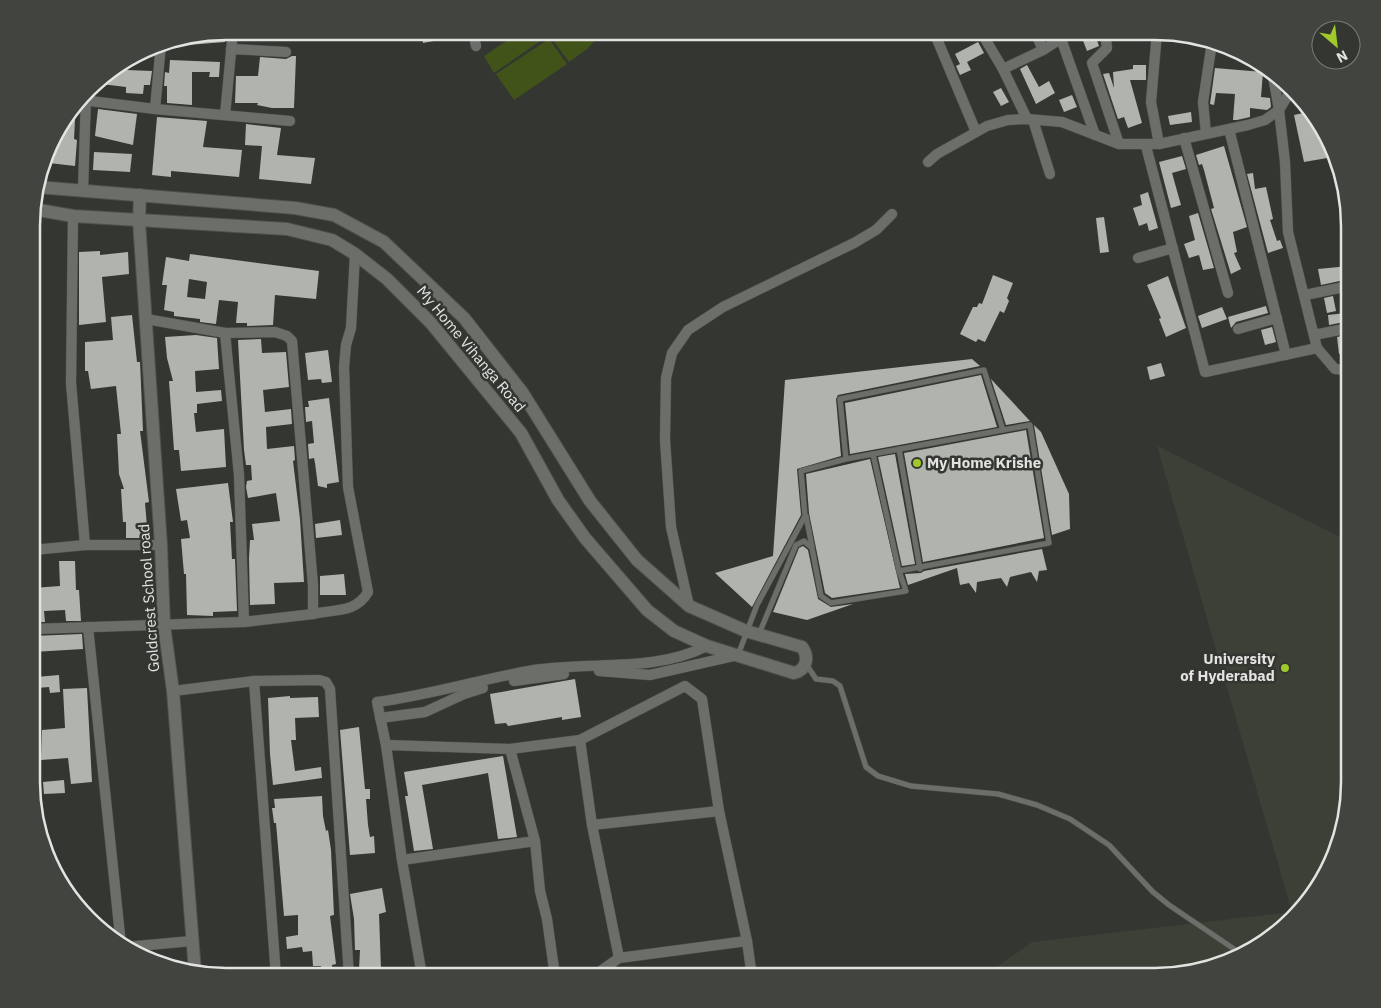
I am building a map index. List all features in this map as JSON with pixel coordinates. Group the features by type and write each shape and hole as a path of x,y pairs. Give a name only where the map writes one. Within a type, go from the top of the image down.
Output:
{"street":[{"path":"225,115 232,40"},
{"path":"475,40 476,46"},
{"path":"937,40 976,132"},
{"path":"986,40 1030,119 1050,174"},
{"path":"1038,40 1043,50"},
{"path":"1003,69 1043,50 1054,40"},
{"path":"1062,40 1095,135"},
{"path":"1106,40 1107,48 1092,63 1119,144"},
{"path":"1155,40 1150,102 1159,144"},
{"path":"231,49 286,52"},
{"path":"1206,134 1203,102 1211,49"},
{"path":"155,109 160,52"},
{"path":"1274,83 1285,162 1288,232 1317,348 1335,369 1341,369"},
{"path":"928,162 937,154 987,126 1008,120 1030,119 1062,122 1119,144 1146,146 1265,120 1279,110 1288,95"},
{"path":"90,99 155,109 290,121"},
{"path":"83,191 85,104"},
{"path":"1228,129 1286,354"},
{"path":"1184,138 1228,292"},
{"path":"1146,146 1205,372 1317,348"},
{"path":"44,188 140,195 196,202 272,205 334,215 384,242 464,318 483,341 522,392 590,501 637,560 689,606 746,631 802,647 806,654 806,664"},
{"name":"Goldcrest School road","path":"140,195 139,221 162,545 164,625 173,691 194,965"},
{"name":"My Home Vihanga Road","path":"40,210 72,216 287,229 332,240 356,254 388,279 431,323 521,434 558,500 585,538 647,610 674,631 708,646 794,673 799,672 806,664"},
{"path":"689,606 671,527 665,440 666,378 672,353 688,330 723,307 854,243 876,230 892,214"},
{"path":"72,216 70,383 85,546"},
{"path":"1138,258 1173,248"},
{"path":"40,629 244,622 313,614 339,608 353,608 362,602 368,592 355,530 348,469 344,367 346,345 351,328 356,254"},
{"path":"1305,295 1341,288"},
{"path":"1238,329 1277,318"},
{"path":"146,319 224,333 275,332 287,336 292,341 313,585 313,614"},
{"path":"1314,335 1341,330"},
{"path":"224,333 238,475 244,622"},
{"path":"40,549 85,546 162,545"},
{"path":"88,627 121,936"},
{"path":"421,968 402,860 386,745 377,702 416,697 535,670 657,662 695,652 708,646"},
{"path":"380,718 425,712 464,694 506,682 594,670 650,675 738,655"},
{"path":"173,691 254,681 319,680 326,682 330,689 348,968"},
{"path":"254,681 275,968"},
{"path":"386,745 510,749 580,740 685,686 702,699 719,811 747,941 751,968"},
{"path":"580,740 592,825 620,958"},
{"path":"510,749 535,841 540,891 547,919 554,968"},
{"path":"592,825 719,811"},
{"path":"402,860 535,841"},
{"path":"138,946 192,941"},
{"path":"604,968 620,958 747,941"}],"lane":[{"path":"846,459 840,399 984,370 1003,430"},
{"path":"873,454 899,571 906,591 831,603 821,596 806,516 801,471 846,459 1030,424 1049,543 899,571"},
{"path":"899,449 920,568"},
{"path":"738,655 756,605 806,516"},
{"path":"759,635 796,546 804,542 812,548"},
{"path":"806,664 816,679 833,681 844,692 866,767 878,776 911,786 998,794 1036,805 1070,819 1109,844 1153,892 1236,950"}],"shaded area":[{"name":"University of Hyderabad","path":"1157,446 1341,537 1341,795 1335,830 1327,853 1310,886 1291,909"},
{"name":"University of Hyderabad","path":"1288,912 1259,937 1226,954 1203,962 1168,968 996,968 1032,942"}],"green space":[{"path":"508,40 542,40 494,73 484,56"},
{"path":"547,40 550,40 567,64 514,100 496,74"},
{"path":"553,40 596,40 587,49 569,62"}],"building":[{"path":"213,40 225,40 225,42 188,45"},
{"path":"422,40 439,40 423,43"},
{"path":"1083,40 1097,40 1099,46 1087,51"},
{"path":"978,42 984,53 967,62 971,70 960,75 956,66 960,64 955,54"},
{"path":"296,56 294,108 272,108 257,105 258,103 235,103 236,76 258,76 260,57 286,59"},
{"path":"170,60 220,62 219,77 209,77 210,72 192,72 192,105 167,103 167,86 164,86 165,72 169,73"},
{"path":"1027,65 1039,87 1049,81 1055,93 1036,104 1020,69"},
{"path":"1133,65 1146,65 1146,80 1130,80 1142,123 1128,128 1124,117 1118,119 1103,74 1109,73 1114,88 1113,72 1133,69"},
{"path":"127,68 127,70 152,71 150,85 144,85 143,94 126,93 126,87 105,84"},
{"path":"1215,68 1260,72 1263,74 1261,97 1270,98 1271,107 1267,110 1250,108 1250,117 1233,120 1235,94 1216,93 1214,105 1210,104"},
{"path":"1001,88 1009,102 1001,106 993,92"},
{"path":"1072,95 1077,107 1064,112 1059,100"},
{"path":"98,109 137,114 133,145 95,136"},
{"path":"1191,112 1192,122 1170,125 1168,116"},
{"path":"1303,113 1310,122 1328,158 1304,162 1294,115"},
{"path":"157,117 207,121 203,147 242,150 239,177 171,171 171,177 152,175"},
{"path":"73,120 75,120 74,139 77,140 75,166 51,163"},
{"path":"246,124 281,128 277,155 315,158 311,184 259,179 262,146 245,145"},
{"path":"1224,146 1247,227 1233,232 1237,252 1234,253 1241,269 1231,274 1211,209 1214,208 1204,170 1202,164 1199,165 1196,155"},
{"path":"94,152 132,154 130,172 93,170"},
{"path":"1182,156 1186,169 1172,173 1181,205 1171,208 1159,162"},
{"path":"1253,173 1255,189 1266,187 1273,219 1270,220 1277,241 1280,240 1283,248 1268,253 1247,174"},
{"path":"1148,192 1158,228 1149,231 1147,223 1139,226 1133,208 1142,205 1140,195"},
{"path":"1198,213 1214,268 1203,270 1199,255 1189,258 1184,244 1195,240 1189,216"},
{"path":"1104,217 1109,252 1100,253 1096,218"},
{"path":"100,251 100,255 128,252 129,274 102,277 106,322 79,325 79,252"},
{"path":"190,254 319,271 316,299 275,295 273,325 247,326 247,323 236,323 238,302 219,300 216,324 200,322 200,319 174,316 174,312 164,310 167,285 162,285 166,257 189,261","holes":["189,279 207,282 205,299 187,297"]},
{"path":"1341,267 1341,281 1321,285 1318,269"},
{"path":"993,275 1013,283 1007,298 1009,301 1004,313 1000,311 985,342 978,339 976,342 960,334 973,307 977,307 979,303 982,304"},
{"path":"1168,276 1186,328 1166,337 1159,319 1161,318 1147,285"},
{"path":"1333,296 1336,311 1327,313 1324,298"},
{"path":"1266,306 1268,313 1236,322 1231,328 1228,317"},
{"path":"1222,307 1227,319 1202,328 1198,316"},
{"path":"1341,314 1341,323 1329,325 1328,315"},
{"path":"132,315 137,362 140,362 143,431 140,431 149,502 145,503 148,538 126,538 126,522 123,522 121,489 124,489 119,474 117,434 121,434 116,386 91,389 88,371 85,371 85,342 113,340 111,317"},
{"path":"1272,327 1276,342 1265,345 1261,330"},
{"path":"196,335 217,338 219,369 195,371 196,392 221,390 222,401 197,404 197,413 194,413 196,432 224,429 226,467 181,471 179,450 174,450 169,381 173,381 167,358 165,337"},
{"path":"1341,336 1341,354 1339,354 1337,337"},
{"path":"261,339 262,353 286,352 289,387 263,390 265,412 291,409 292,424 266,427 267,449 294,446 295,460 293,461 300,519 304,582 274,583 275,604 250,605 250,540 254,540 252,524 280,521 276,493 248,498 246,487 247,481 252,480 251,465 246,465 244,450 238,340"},
{"path":"328,350 332,382 322,383 321,379 308,380 305,353"},
{"path":"972,359 980,366 838,395 836,399 841,456 797,469 801,515 752,607 715,573 773,556 785,380"},
{"path":"1161,363 1165,376 1150,380 1147,367"},
{"path":"981,375 997,427 850,454 845,403"},
{"path":"991,379 1030,421 1006,425"},
{"path":"329,398 339,482 327,484 327,488 318,486 314,458 309,459 308,444 314,443 312,421 306,422 305,407 309,407 308,401"},
{"path":"1034,425 1041,432 1069,494 1070,529 1052,535"},
{"path":"1026,430 1044,538 923,562 904,453"},
{"path":"895,454 915,564 902,566 878,457"},
{"path":"870,459 900,588 832,598 825,593 809,513 806,474"},
{"path":"228,483 233,522 230,522 232,559 235,559 237,611 213,612 213,616 187,615 186,574 184,574 181,539 190,538 187,520 181,521 176,489"},
{"path":"340,520 342,535 316,538 315,524"},
{"path":"803,546 808,550 818,599 831,607 853,604 807,620 773,612 799,548"},
{"path":"1042,549 1047,570 1039,571 1037,582 1031,572 1010,577 1007,587 1001,578 977,582 976,593 969,583 960,585 957,568 908,585 905,574 921,573"},
{"path":"59,561 75,561 76,590 79,590 81,621 66,621 65,610 44,611 45,622 40,622 40,587 60,586"},
{"path":"344,574 346,595 320,595 320,576"},
{"path":"82,634 83,649 40,652 40,636"},
{"path":"59,675 60,692 50,693 49,687 40,688 40,677"},
{"path":"575,679 581,717 562,720 562,717 508,726 506,723 495,724 490,694"},
{"path":"87,688 92,782 71,784 68,758 41,760 42,730 65,728 63,689"},
{"path":"290,696 290,698 318,697 319,717 295,718 296,740 291,740 295,771 321,767 322,778 273,785 268,698"},
{"path":"359,727 365,789 370,789 370,799 366,799 368,825 370,837 374,836 375,853 350,855 340,730"},
{"path":"503,756 517,837 498,839 488,773 422,785 433,849 414,851 405,796 408,796 404,772"},
{"path":"64,780 65,793 44,794 43,782"},
{"path":"322,796 323,816 326,831 328,830 331,850 334,915 330,916 336,964 332,965 332,968 313,966 312,951 303,952 302,947 287,949 286,937 298,935 298,915 284,916 276,823 274,823 272,808 275,808 274,799"},
{"path":"382,888 386,912 379,914 381,968 359,968 360,950 355,950 354,919 350,894"}],"place":[{"name":"My Home Krishe","path":"917,463"},
{"name":"University of Hyderabad","path":"1285,668"}]}
